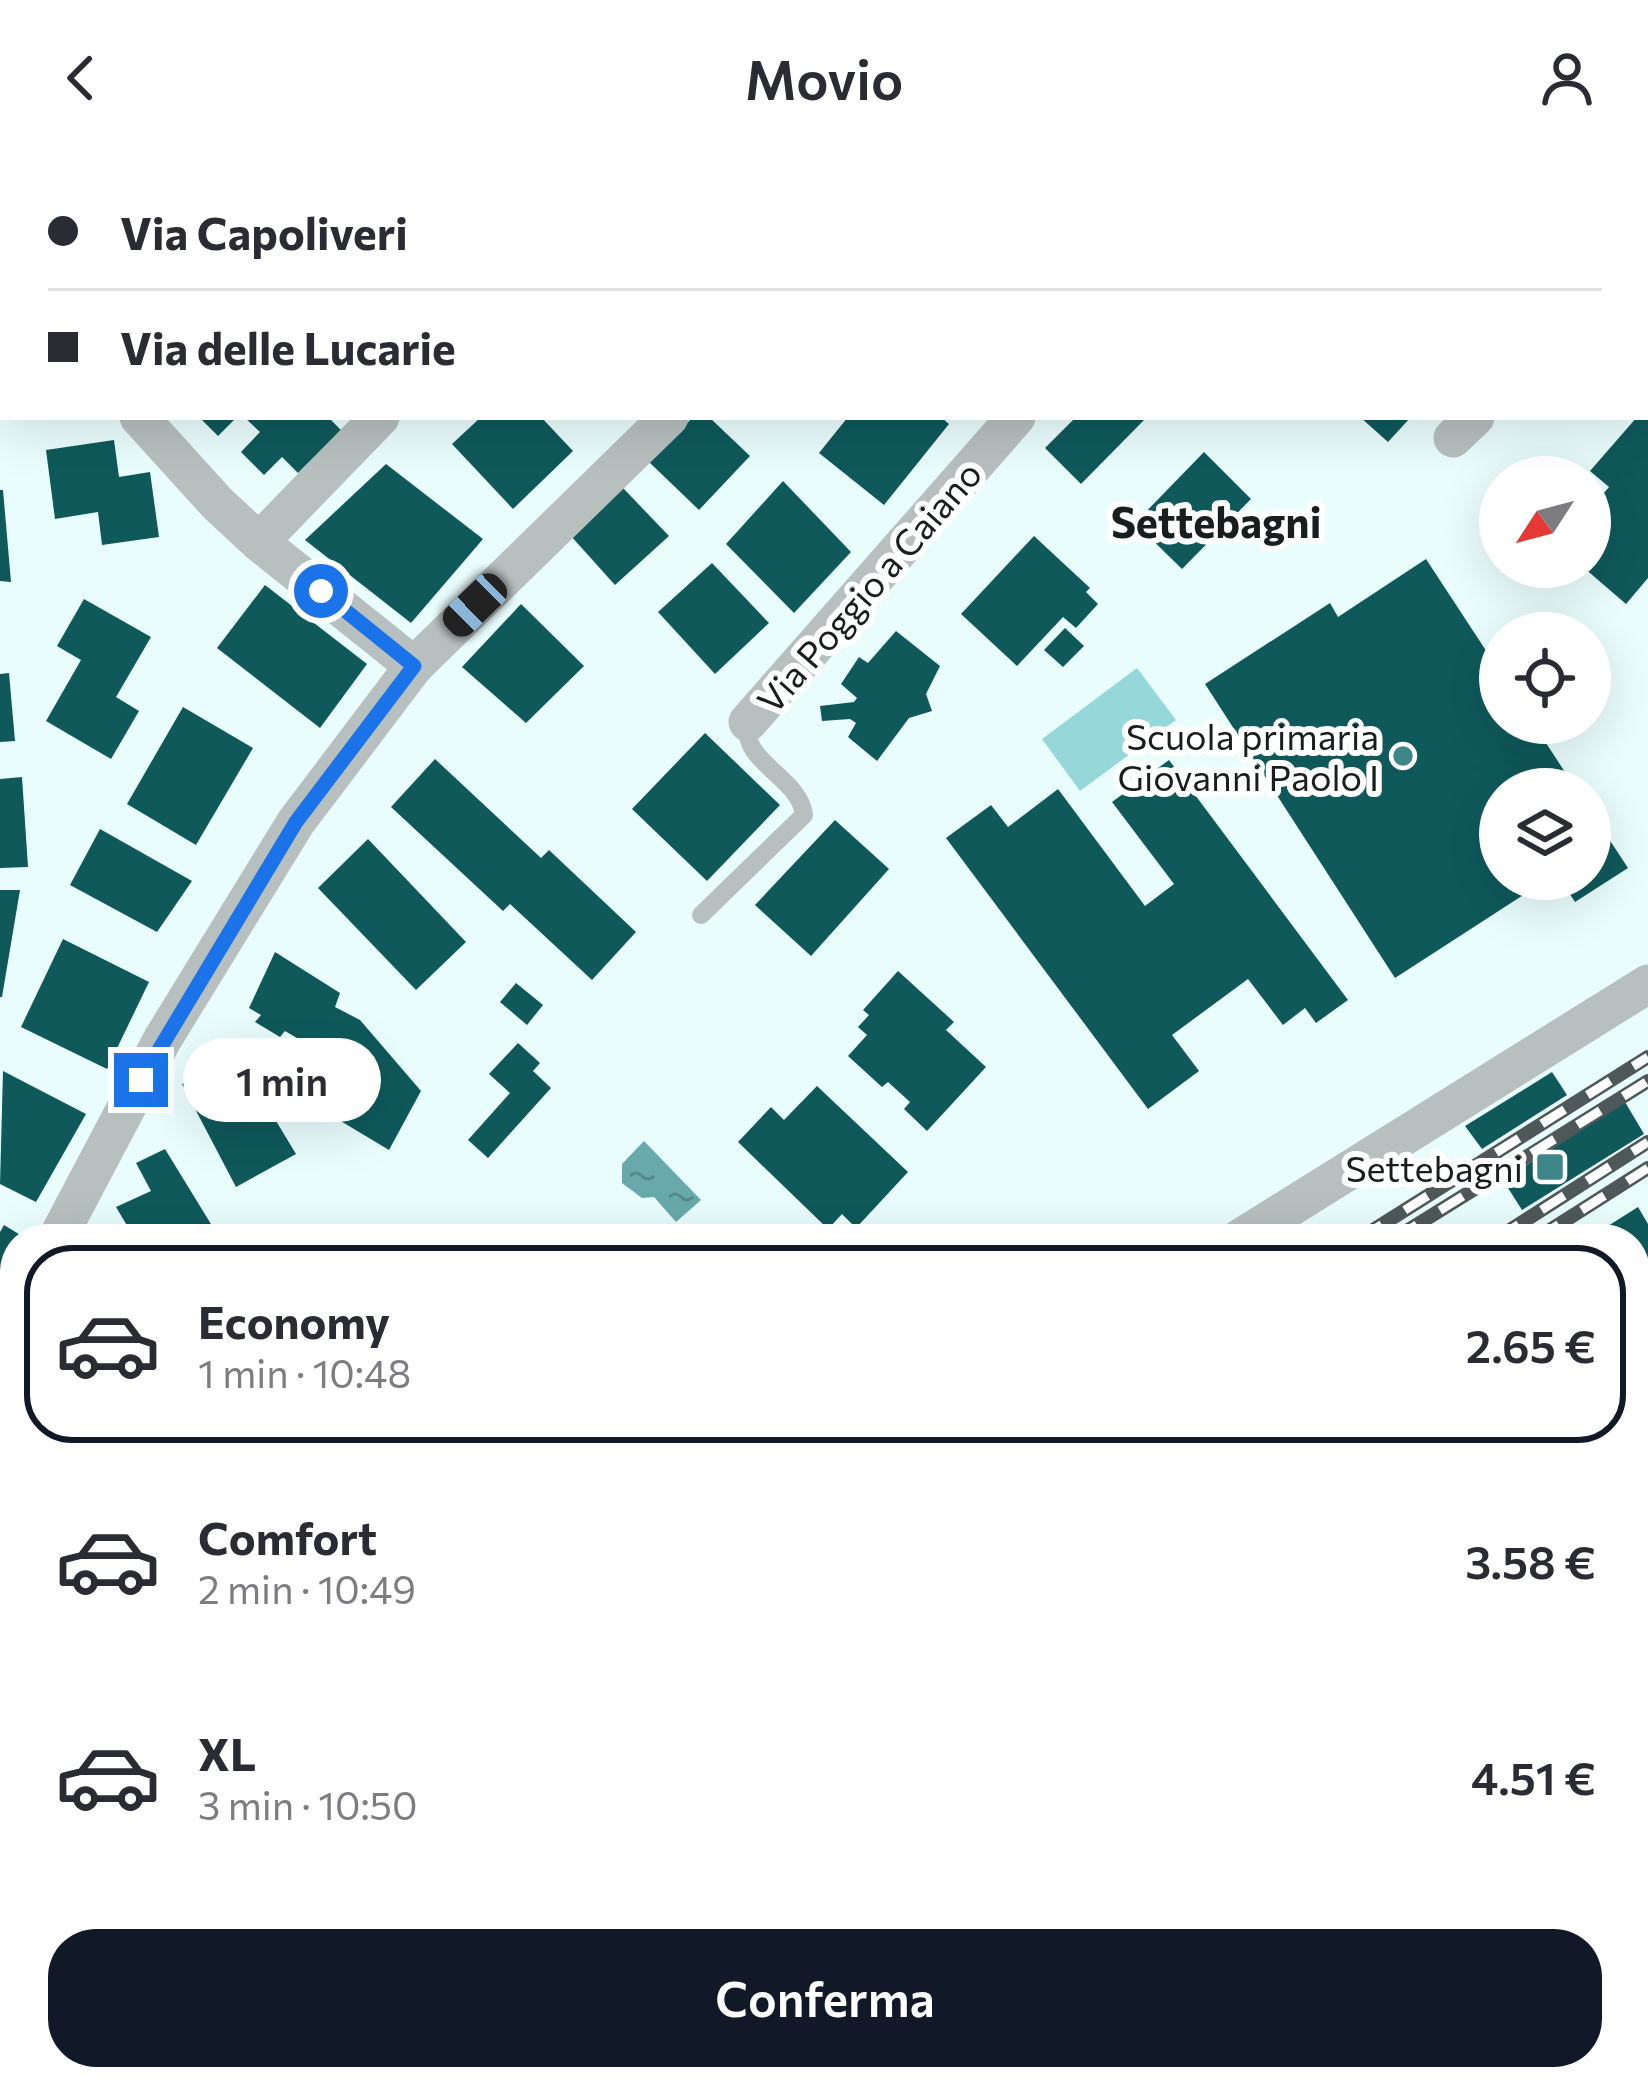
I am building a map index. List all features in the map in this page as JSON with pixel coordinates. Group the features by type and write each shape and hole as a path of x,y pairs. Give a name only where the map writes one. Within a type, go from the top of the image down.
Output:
{"street":[{"path":"142,420 259,542 414,666"},
{"path":"259,542 377,420"},
{"path":"65,1224 162,1040 296,822 414,666 666,420"},
{"name":"Via Poggio a Caiano","path":"748,722 1013,420"},
{"path":"1263,1224 1648,984"}],"lane":[{"name":"Via Poggio a Caiano","path":"701,915 804,815 802,799 750,747 748,722"}],"shaded area":[{"path":"1137,668 1176,720 1080,791 1042,739"}],"water":[{"path":"644,1141 701,1200 676,1222 654,1197 642,1198 622,1183 622,1164"}],"building":[{"path":"202,420 234,420 218,436"},
{"path":"247,420 331,420 341,430 298,473 282,457 264,475 241,452 260,432"},
{"path":"478,420 544,420 573,451 513,509 452,444"},
{"path":"690,420 712,420 750,456 699,510 649,462"},
{"path":"846,420 944,420 949,424 884,505 819,453"},
{"path":"1073,420 1144,420 1081,484 1045,448"},
{"path":"1363,420 1408,420 1388,442"},
{"path":"1634,420 1648,420 1648,578 1626,604 1607,588 1611,456 1603,456"},
{"path":"114,440 119,477 150,472 159,537 102,545 98,512 55,519 46,450"},
{"path":"1204,452 1251,499 1182,569 1135,523"},
{"path":"386,464 483,539 411,623 305,540"},
{"path":"783,481 851,552 794,613 726,544"},
{"path":"623,488 669,536 615,585 570,535"},
{"path":"3,490 11,582 0,581"},
{"path":"1034,536 1090,588 1086,592 1098,604 1076,628 1063,617 1017,666 961,614"},
{"name":"Scuola primaria Giovanni Paolo I","path":"1426,559 1479,640 1479,744 1547,744 1562,768 1479,768 1479,900 1516,900 1395,978 1205,684 1330,603 1338,617"},
{"path":"712,563 769,623 715,674 658,612"},
{"path":"265,585 367,664 320,728 217,648"},
{"path":"84,599 151,637 116,697 139,711 111,759 46,721 81,660 57,646"},
{"path":"521,604 584,666 526,723 462,667"},
{"path":"1065,628 1084,646 1063,667 1044,650"},
{"path":"896,631 940,666 926,694 932,711 909,718 877,761 848,737 856,723 850,719 822,721 820,706 854,702 857,698 841,684 859,657 868,663"},
{"path":"9,673 15,741 0,742 0,674"},
{"path":"183,707 253,748 196,845 127,804"},
{"path":"705,733 780,805 707,881 632,809"},
{"path":"435,759 541,858 549,850 636,932 592,980 510,904 503,911 391,807"},
{"path":"1169,760 1348,1000 1316,1023 1305,1008 1283,1025 1248,979 1172,1035 1199,1071 1148,1109 946,838 991,805 1008,827 1058,789 1145,906 1174,884 1112,802"},
{"path":"22,777 28,867 0,868 0,779"},
{"path":"835,820 889,869 811,956 755,905"},
{"path":"100,829 192,881 157,932 70,885"},
{"path":"368,839 466,942 416,990 318,888"},
{"path":"1611,842 1628,868 1611,879"},
{"path":"0,890 20,890 2,997 0,997"},
{"path":"63,939 149,982 107,1069 21,1027"},
{"path":"275,952 340,993 335,1007 360,1020 421,1091 389,1150 334,1117 338,1101 326,1094 333,1080 315,1068 321,1052 285,1031 280,1037 255,1022 261,1015 249,1008"},
{"path":"898,971 954,1022 946,1030 986,1067 927,1131 904,1109 910,1102 888,1082 882,1087 848,1056 867,1035 858,1027 869,1015 863,1010"},
{"path":"516,983 543,1005 527,1025 500,1002"},
{"path":"518,1043 540,1063 533,1071 551,1088 488,1158 468,1140 510,1093 489,1074"},
{"path":"232,1048 296,1154 236,1187 182,1084 201,1072 197,1062"},
{"path":"3,1071 86,1114 36,1202 0,1184"},
{"path":"1552,1072 1567,1095 1482,1149 1465,1126"},
{"path":"817,1086 908,1172 860,1224 852,1224 842,1214 833,1224 823,1224 738,1142 771,1107 784,1120"},
{"path":"1625,1102 1644,1134 1522,1210 1503,1180"},
{"path":"165,1149 211,1224 126,1224 116,1207 151,1191 136,1163"},
{"path":"1638,1207 1648,1224 1611,1224"}],"railway":[{"path":"1383,1224 1648,1057"},
{"path":"1418,1224 1648,1081"},
{"path":"1520,1224 1648,1142"},
{"path":"1560,1224 1648,1168"}],"place":[{"name":"Scuola primaria Giovanni Paolo I","path":"1403,756"},
{"name":"Settebagni","path":"1550,1167"}],"district":[{"name":"Settebagni","path":"1216,521"}],"route":[{"path":"141,1080 296,822 414,666 321,591"}]}
